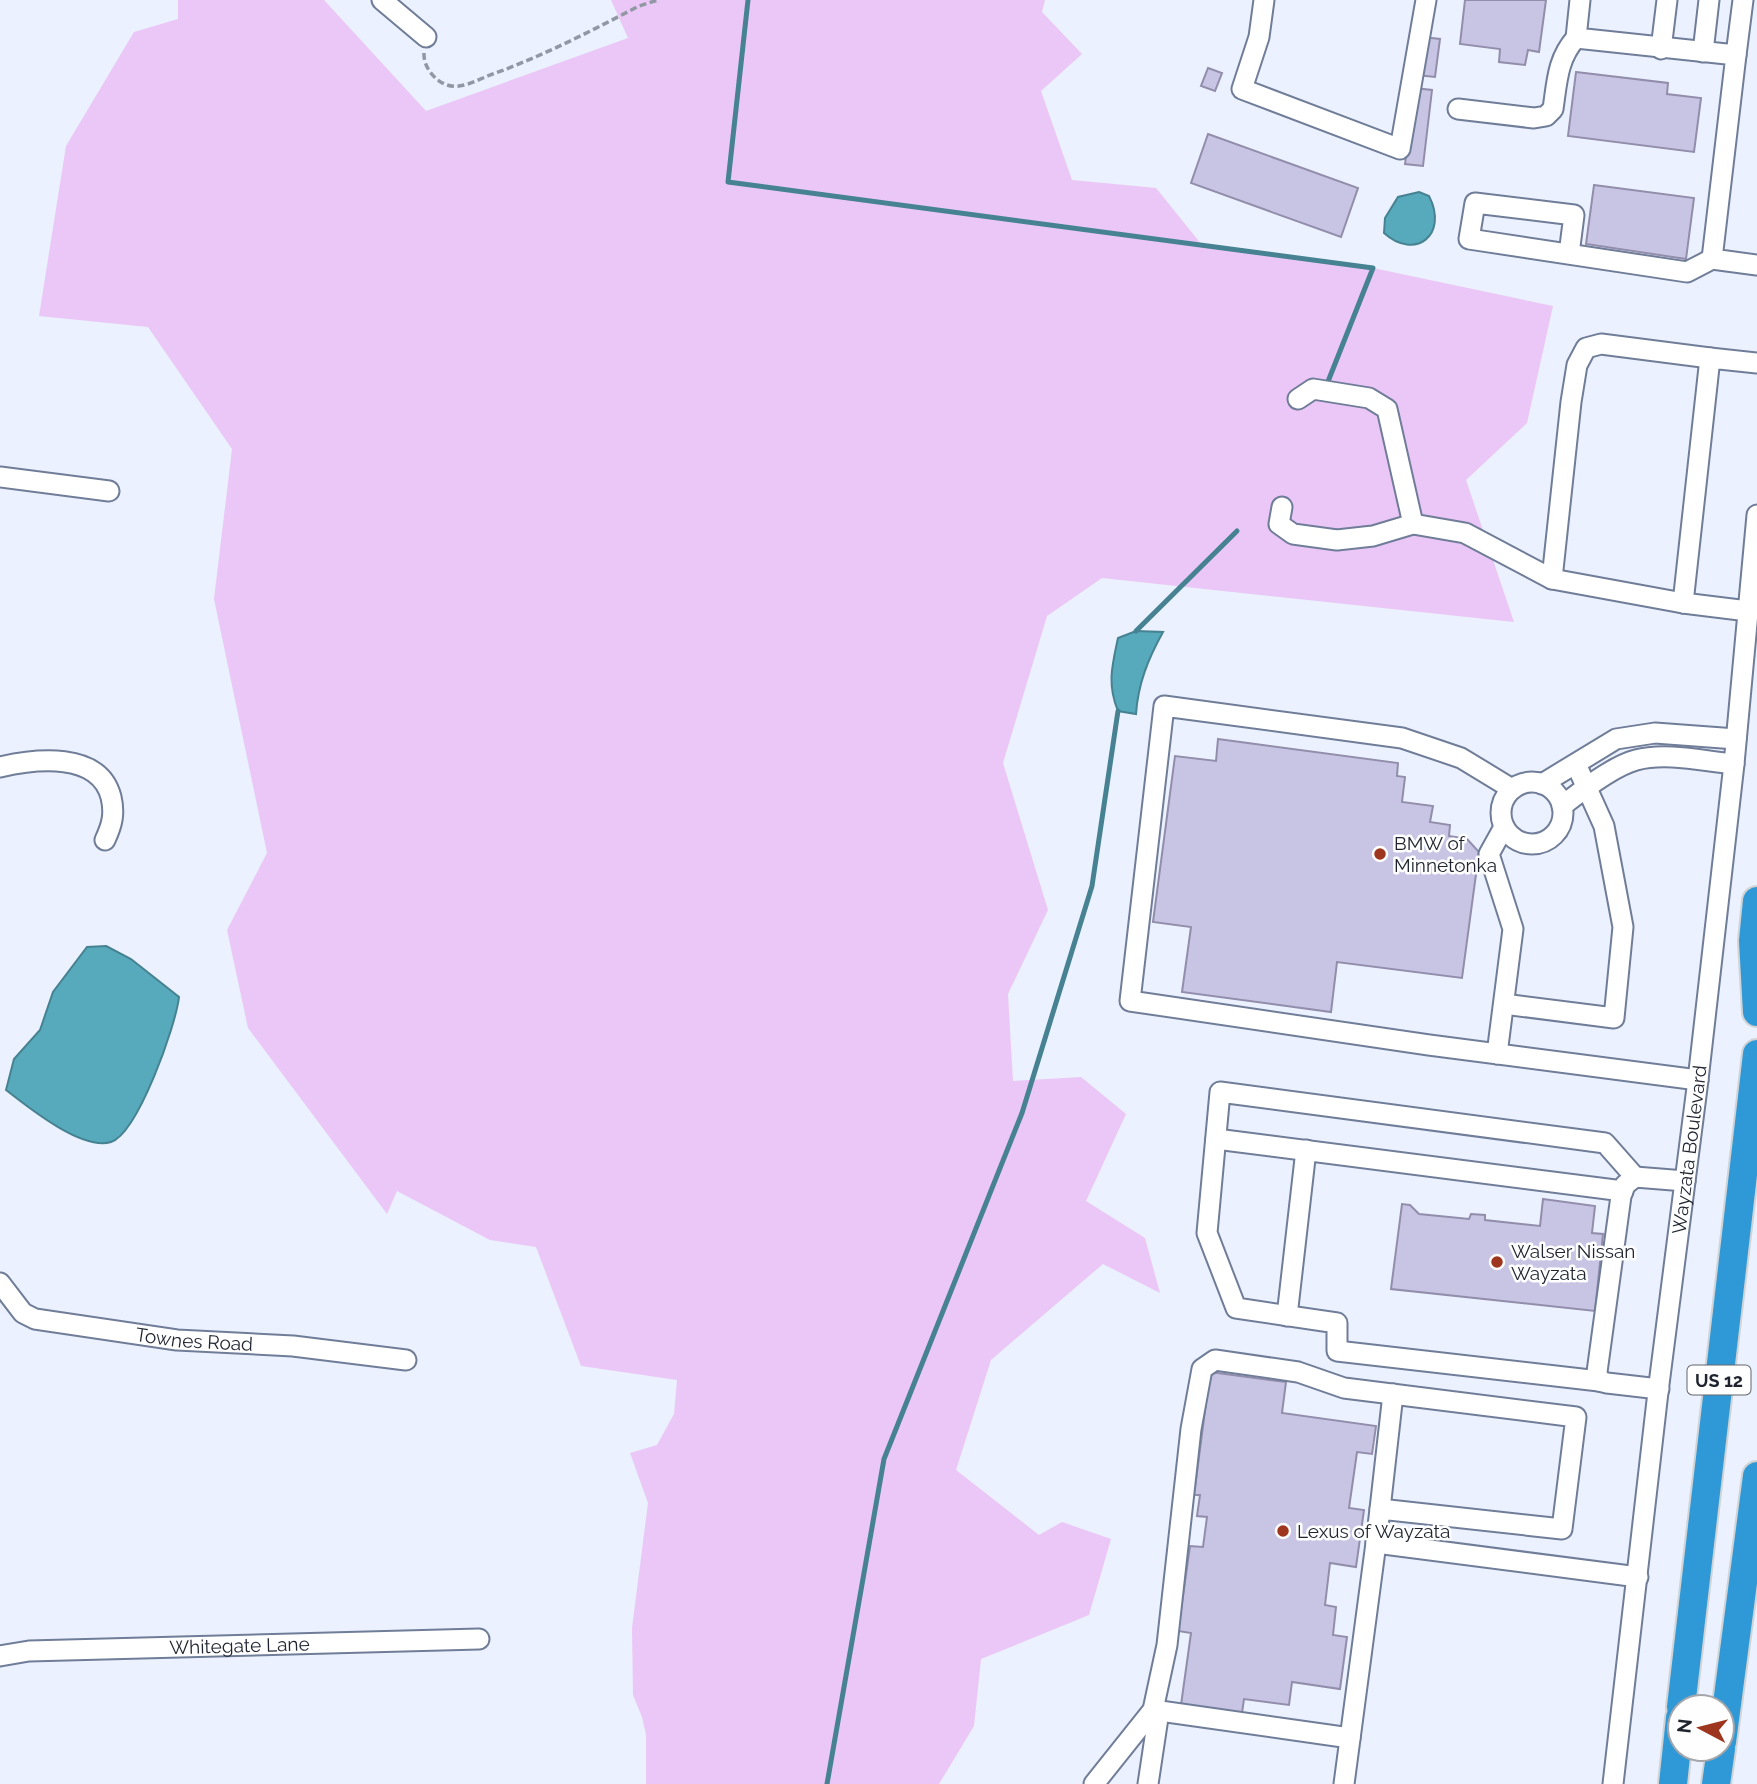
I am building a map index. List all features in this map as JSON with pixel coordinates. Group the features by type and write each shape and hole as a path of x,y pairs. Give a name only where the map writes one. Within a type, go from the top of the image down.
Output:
{"highway":[{"path":"1757,901 1753,940 1757,1012"},
{"name":"US 12","path":"1683,1693 1757,1054"},
{"path":"1728,1693 1757,1476"},
{"path":"1673,1784 1675,1763"},
{"path":"1716,1784 1719,1763"}],"street":[{"path":"382,0 426,37"},
{"path":"1264,0 1259,37 1242,89 1400,149 1426,0"},
{"path":"1458,109 1546,116 1553,109 1558,68 1566,50 1576,38 1580,0"},
{"path":"1661,48 1667,0"},
{"path":"1703,52 1709,0"},
{"path":"1712,259 1743,0"},
{"path":"1576,38 1736,55"},
{"path":"1569,254 1574,215 1475,202 1469,239 1686,272 1712,259 1757,265"},
{"path":"1552,579 1571,402 1577,365 1586,348 1601,344 1757,363"},
{"path":"1683,603 1710,358"},
{"path":"1298,398 1313,389 1369,398 1387,409 1413,524"},
{"path":"0,477 109,491"},
{"path":"1282,507 1279,524 1293,534 1337,540 1373,536 1413,524 1465,533 1552,579 1683,603 1748,611"},
{"name":"Wayzata Boulevard","path":"1613,1784 1734,764 1757,515"},
{"path":"1512,789 1461,758 1402,738 1164,706 1130,1001 1698,1080"},
{"path":"1542,783 1616,739 1654,733 1736,739"},
{"path":"1562,806 1585,789 1635,760 1664,757 1734,764"},
{"path":"0,767 29,761 60,761 89,768 102,779 112,802 111,826 105,840"},
{"path":"1503,1004 1614,1018 1623,927 1604,826 1576,764"},
{"path":"1532,782 1542,783 1552,789 1562,806 1560,825 1547,840 1528,844 1510,835 1504,827 1501,806 1512,789 1532,782"},
{"path":"1497,1054 1513,929 1489,853 1504,827"},
{"path":"1599,1381 1597,1372 1629,1184 1605,1143 1220,1092 1207,1233 1236,1308 1337,1323 1336,1351 1659,1389"},
{"path":"1216,1139 1629,1184 1685,1181"},
{"path":"1287,1316 1306,1150"},
{"name":"Townes Road","path":"0,1283 23,1313 35,1319 177,1340 293,1346 406,1360"},
{"path":"1148,1784 1167,1645 1191,1429 1202,1369 1215,1360 1298,1372 1344,1388 1576,1418 1562,1530 1380,1509"},
{"path":"1344,1784 1393,1394"},
{"path":"1376,1543 1638,1577"},
{"name":"Whitegate Lane","path":"0,1656 29,1651 479,1639"},
{"path":"1156,1710 1350,1738"},
{"path":"1094,1784 1156,1710"}],"path":[{"path":"426,37 424,60 433,76 445,85 458,86 511,68 639,6 658,0"}],"shaded area":[{"path":"178,0 324,0 426,111 628,38 611,0 1045,0 1042,12 1082,54 1041,91 1072,180 1156,188 1202,245 1373,268 1553,306 1527,423 1466,480 1514,622 1102,578 1047,616 1003,763 1048,910 1008,994 1013,1081 1081,1077 1126,1114 1086,1201 1145,1238 1160,1293 1103,1264 991,1360 956,1470 1039,1535 1062,1522 1111,1539 1089,1615 981,1659 974,1726 939,1784 646,1784 646,1735 633,1695 632,1628 648,1503 630,1453 657,1445 674,1414 677,1380 581,1366 536,1247 490,1240 397,1191 387,1214 248,1028 227,930 267,853 214,599 232,449 148,327 39,316 66,146 134,32 178,19"}],"water":[{"path":"1419,192 1429,196 1435,222 1426,240 1407,245 1384,233 1385,218 1398,197"},
{"path":"1136,631 1163,632 1145,672 1136,714 1118,711 1113,692 1112,666 1118,638"},
{"path":"106,946 131,959 179,997 171,1030 144,1100 122,1134 111,1142 99,1143 85,1140 56,1126 6,1090 14,1059 40,1030 53,992 87,947"}],"building":[{"path":"1465,0 1546,0 1539,52 1528,50 1525,65 1499,62 1500,49 1460,44"},
{"path":"1422,37 1440,39 1435,77 1417,75"},
{"path":"1208,68 1222,73 1215,91 1201,86"},
{"path":"1576,72 1668,83 1667,94 1701,98 1694,152 1568,136"},
{"path":"1414,88 1432,90 1423,166 1405,164"},
{"path":"1208,134 1358,188 1341,237 1191,183"},
{"path":"1594,185 1694,198 1686,259 1586,244"},
{"path":"1218,739 1398,763 1397,776 1405,777 1402,802 1433,806 1430,822 1450,825 1449,836 1467,839 1479,852 1462,978 1337,962 1331,1012 1182,992 1191,927 1153,922 1175,756 1216,761"},
{"name":"Walser Nissan Wayzata","path":"1543,1199 1595,1206 1592,1233 1603,1234 1595,1311 1391,1289 1402,1204 1410,1205 1419,1214 1469,1219 1471,1214 1485,1215 1485,1220 1540,1226"},
{"name":"Lexus of Wayzata","path":"1210,1372 1286,1382 1282,1413 1376,1426 1372,1454 1357,1452 1349,1508 1364,1510 1356,1567 1330,1563 1325,1605 1336,1607 1333,1635 1347,1637 1340,1689 1292,1682 1289,1705 1244,1699 1242,1713 1181,1705 1191,1633 1178,1631 1190,1546 1203,1547 1207,1517 1197,1516 1200,1495 1194,1495"}],"waterway":[{"path":"748,0 728,182 1373,268 1327,384"},
{"path":"1136,631 1237,531"},
{"path":"827,1784 884,1459 1022,1113 1092,886 1118,711"}],"place":[{"name":"BMW of Minnetonka","path":"1380,854"},
{"name":"Walser Nissan Wayzata","path":"1497,1262"},
{"name":"Lexus of Wayzata","path":"1283,1531"}]}
